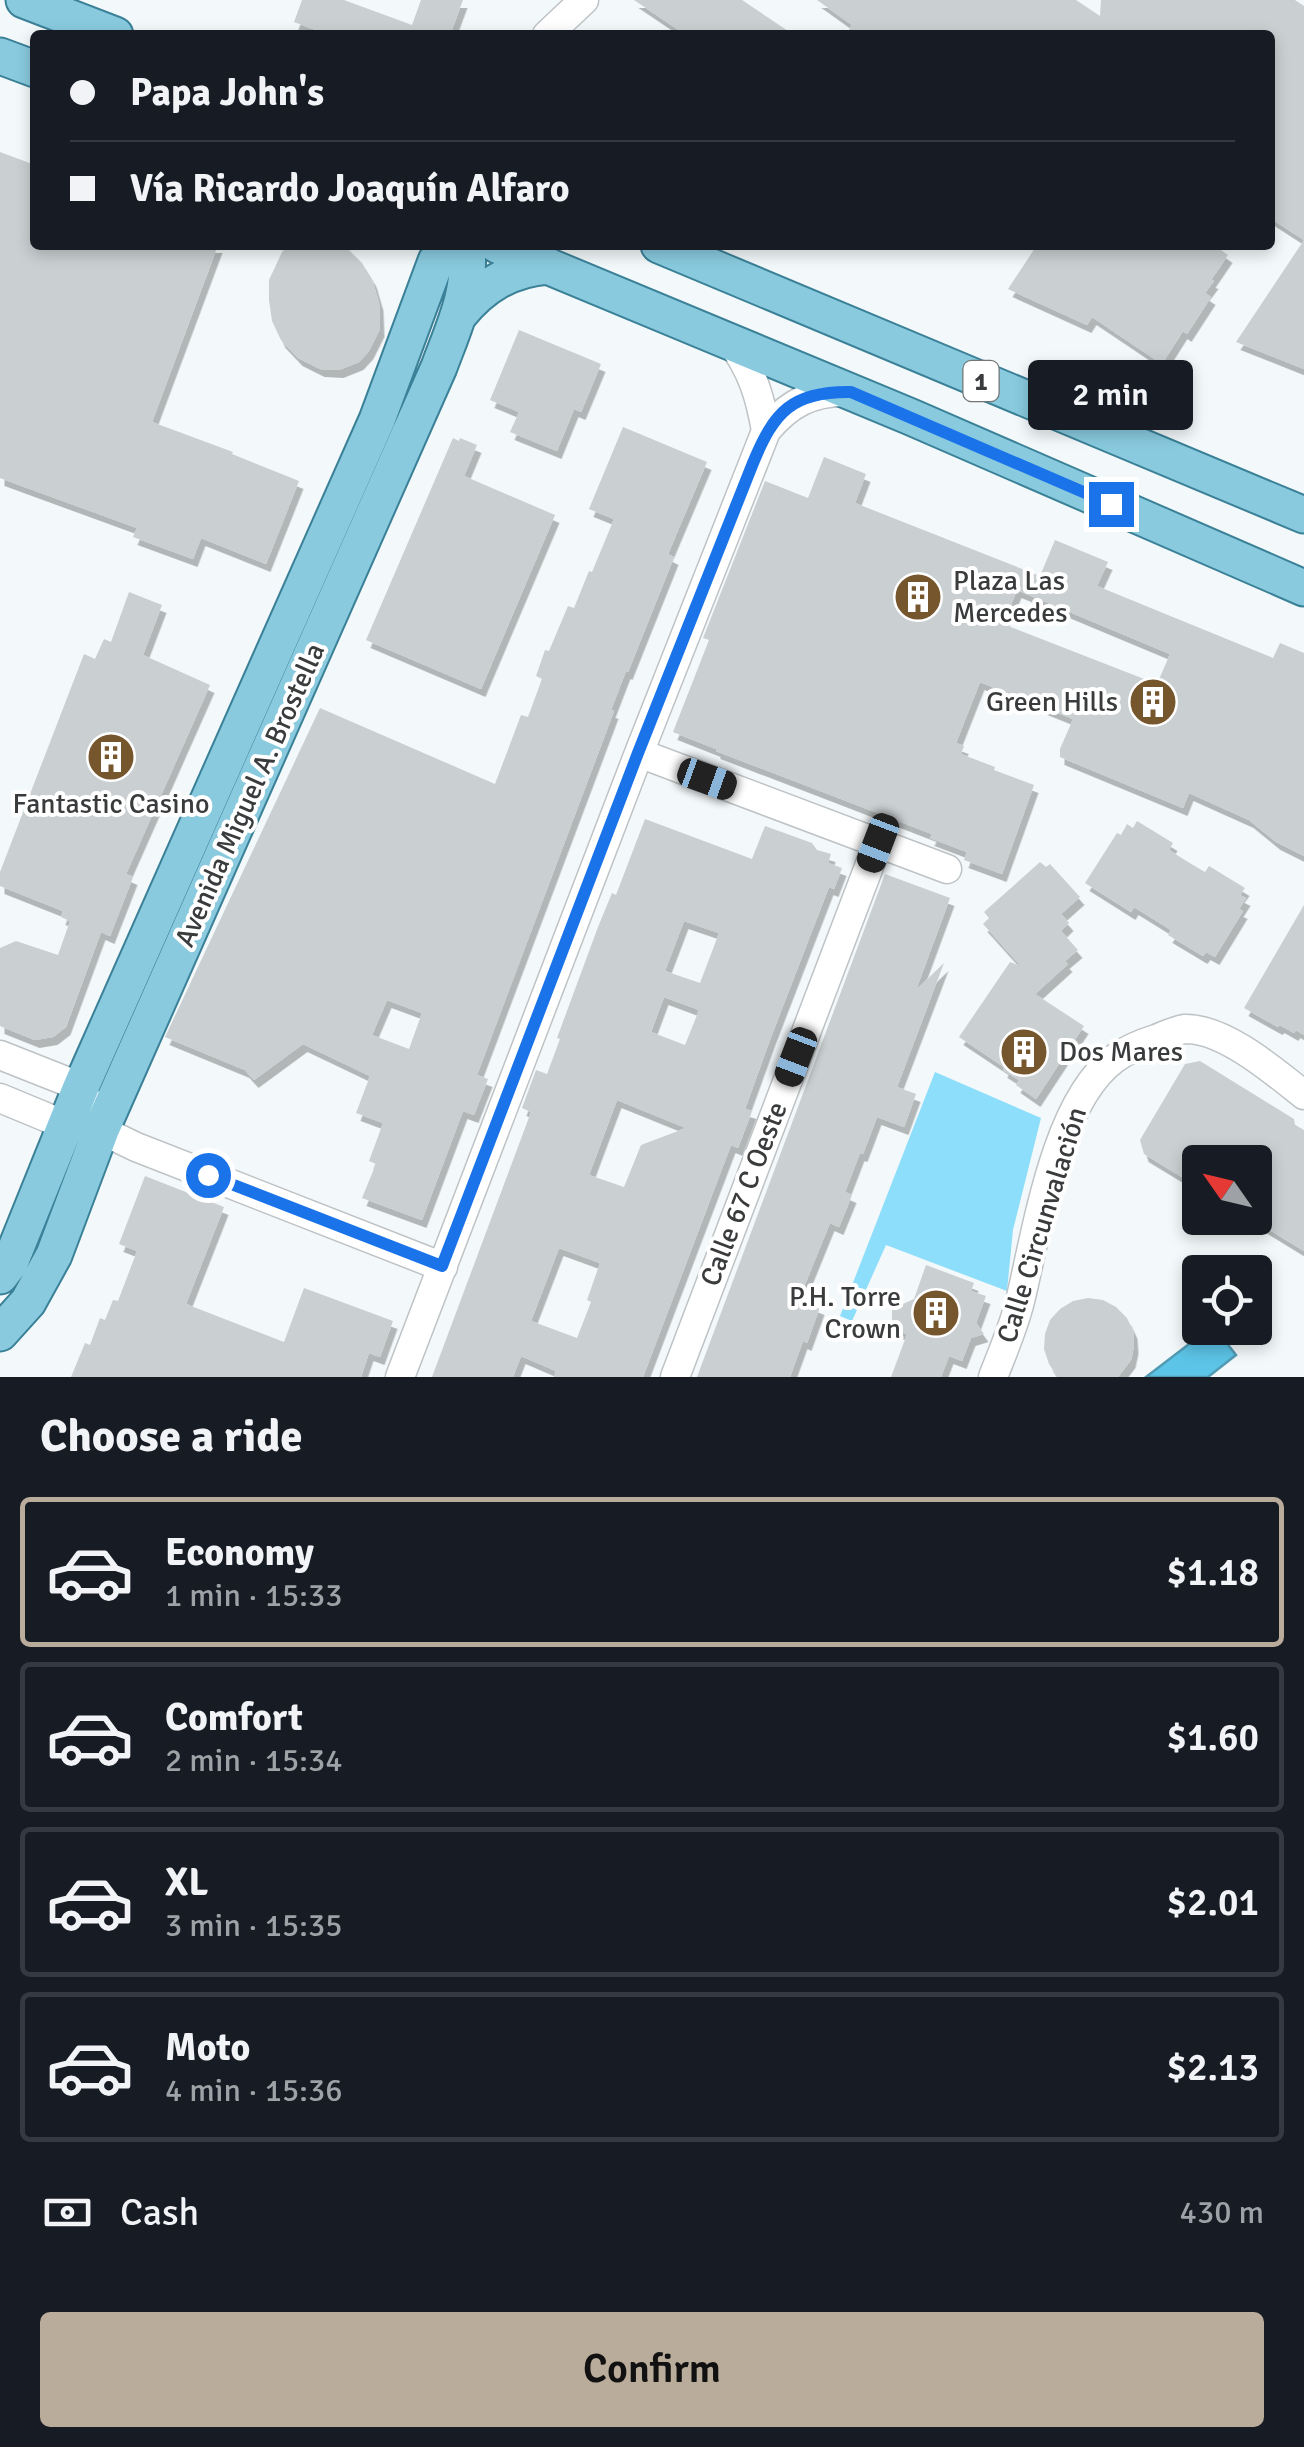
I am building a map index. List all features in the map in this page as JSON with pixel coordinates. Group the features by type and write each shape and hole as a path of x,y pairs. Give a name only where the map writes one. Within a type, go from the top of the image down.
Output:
{"main road":[{"path":"24,0 101,30"},
{"path":"0,56 30,67"},
{"path":"411,250 419,306"},
{"name":"Avenida Miguel A. Brostella","path":"0,1276 30,1218 81,1087 378,420 436,261 447,250"},
{"name":"Avenida Miguel A. Brostella","path":"0,1333 28,1302 54,1256 101,1130 405,445 459,315 469,270 467,250"},
{"name":"1","path":"509,250 851,392 1304,588"},
{"name":"1","path":"671,250 1304,515"},
{"path":"459,315 497,280 548,266"},
{"path":"216,787 248,800"}],"street":[{"path":"552,30 584,0"},
{"path":"732,342 759,392 766,430"},
{"path":"400,1377 766,430 792,405 810,396 851,392"},
{"path":"638,753 947,869"},
{"name":"Calle 67 C Oeste","path":"674,1377 878,843"},
{"name":"Calle Circunvalación","path":"994,1377 1020,1303 1038,1217 1063,1138 1085,1090 1114,1059 1148,1041 1184,1029 1211,1034 1241,1048 1304,1095"},
{"path":"0,1055 81,1087 101,1130"},
{"path":"0,1098 65,1124 101,1130 442,1266"}],"shaded area":[{"path":"935,1072 1041,1118 1013,1230 1007,1291 886,1245 852,1321 840,1316"},
{"path":"1188,1345 1228,1345 1236,1355 1208,1377 1146,1377"}],"building":[{"path":"302,0 344,0 412,25 421,0 463,0 452,30 316,30 294,22"},
{"path":"634,0 742,0 787,30 679,30"},
{"path":"817,0 1076,0 1100,16 1101,0 1295,0 1304,6 1304,240 1275,221 1275,30 849,30 852,25"},
{"path":"0,152 30,163 30,250 216,250 152,422 299,481 266,564 201,538 193,559 133,537 137,528 0,478"},
{"path":"1304,240 1304,369 1236,342"},
{"path":"349,250 362,263 379,303 380,329 359,362 339,370 320,369 298,358 281,340 272,321 269,280 282,252"},
{"path":"1034,250 1221,250 1228,255 1205,293 1211,297 1162,364 1092,317 1087,325 1008,289"},
{"path":"519,330 601,364 581,412 574,409 557,451 510,432 519,412 490,400"},
{"path":"623,427 707,462 668,554 674,557 611,710 614,711 477,1075 488,1079 474,1115 463,1111 422,1220 362,1198 376,1164 369,1161 383,1123 356,1113 370,1076 303,1044 254,1080 245,1070 165,1037 320,708 495,784 521,715 528,717 542,679 536,676 545,650 549,651 568,606 574,608 614,519 589,509","holes":["387,1000 422,1013 409,1049 372,1035"]},
{"path":"453,438 477,445 464,476 555,515 481,689 366,640"},
{"path":"824,457 866,474 855,503 1040,576 1055,540 1108,562 1097,586 1273,658 1280,643 1304,653 1304,856 1276,842 1249,820 1189,793 1183,808 1060,757 1073,719 980,682 956,743 964,746 961,754 1034,785 1002,874 964,860 967,852 930,838 932,834 673,732 709,640 703,638 765,481 808,498","holes":["1017,590 1170,654 1157,684 1003,624"]},
{"path":"129,592 162,605 143,655 210,685 126,874 133,877 110,936 101,932 66,1027 53,1037 35,1040 0,1026 0,948 16,941 58,955 70,921 61,917 63,911 0,886 0,872 84,654 95,659 104,639 111,642"},
{"path":"645,819 752,859 765,826 812,843 817,850 831,854 828,863 842,868 834,889 829,887 745,1109 752,1111 738,1148 731,1145 643,1377 554,1377 556,1371 521,1356 513,1377 432,1377 531,1112 522,1108 536,1070 547,1074 598,927 612,893 616,895","holes":["684,921 719,933 700,983 665,971","664,997 699,1010 685,1045 651,1032","617,1100 686,1128 641,1145 624,1187 589,1175","559,1248 600,1263 577,1338 531,1321"]},
{"path":"1137,821 1173,843 1169,850 1188,862 1205,872 1209,866 1245,888 1240,895 1246,898 1239,909 1243,911 1215,957 1206,952 1203,956 1168,935 1171,930 1134,907 1131,912 1085,883 1117,833 1121,835 1127,824 1133,828"},
{"path":"1040,862 1046,867 1050,864 1080,897 1061,914 1069,923 1061,931 1078,950 1035,994 1084,1026 1036,1099 1016,1085 1019,1080 1004,1067 959,1037 1010,962 1021,966 983,924 989,918 984,912"},
{"path":"885,874 950,898 916,990 944,963 897,1087 916,1094 904,1127 877,1117 863,1154 860,1153 845,1192 852,1195 839,1227 830,1223 799,1299 820,1307 790,1377 697,1377"},
{"path":"1304,905 1304,1035 1278,1027 1244,1008"},
{"path":"1200,1061 1294,1119 1295,1125 1304,1130 1304,1251 1272,1231 1272,1145 1182,1145 1182,1177 1144,1154 1140,1140 1185,1064"},
{"path":"145,1176 224,1207 186,1304 284,1342 304,1288 393,1321 380,1357 369,1353 361,1377 71,1377 100,1318 105,1320 113,1300 118,1301 137,1251 119,1244"},
{"name":"P.H. Torre Crown","path":"926,1265 974,1283 971,1291 986,1296 976,1323 984,1334 971,1338 962,1361 949,1356 941,1377 891,1377 907,1334 897,1331 892,1324 892,1309 914,1299"},
{"path":"1103,1300 1127,1318 1133,1331 1131,1360 1118,1377 1058,1377 1044,1349 1050,1320 1073,1301"}],"place":[{"name":"Plaza Las Mercedes","path":"918,597"},
{"name":"Green Hills","path":"1153,702"},
{"name":"Fantastic Casino","path":"111,757"},
{"name":"Dos Mares","path":"1024,1052"},
{"name":"P.H. Torre Crown","path":"936,1313"}],"route":[{"path":"208,1175 442,1266 766,430 792,405 810,396 851,392 1111,504"}]}
